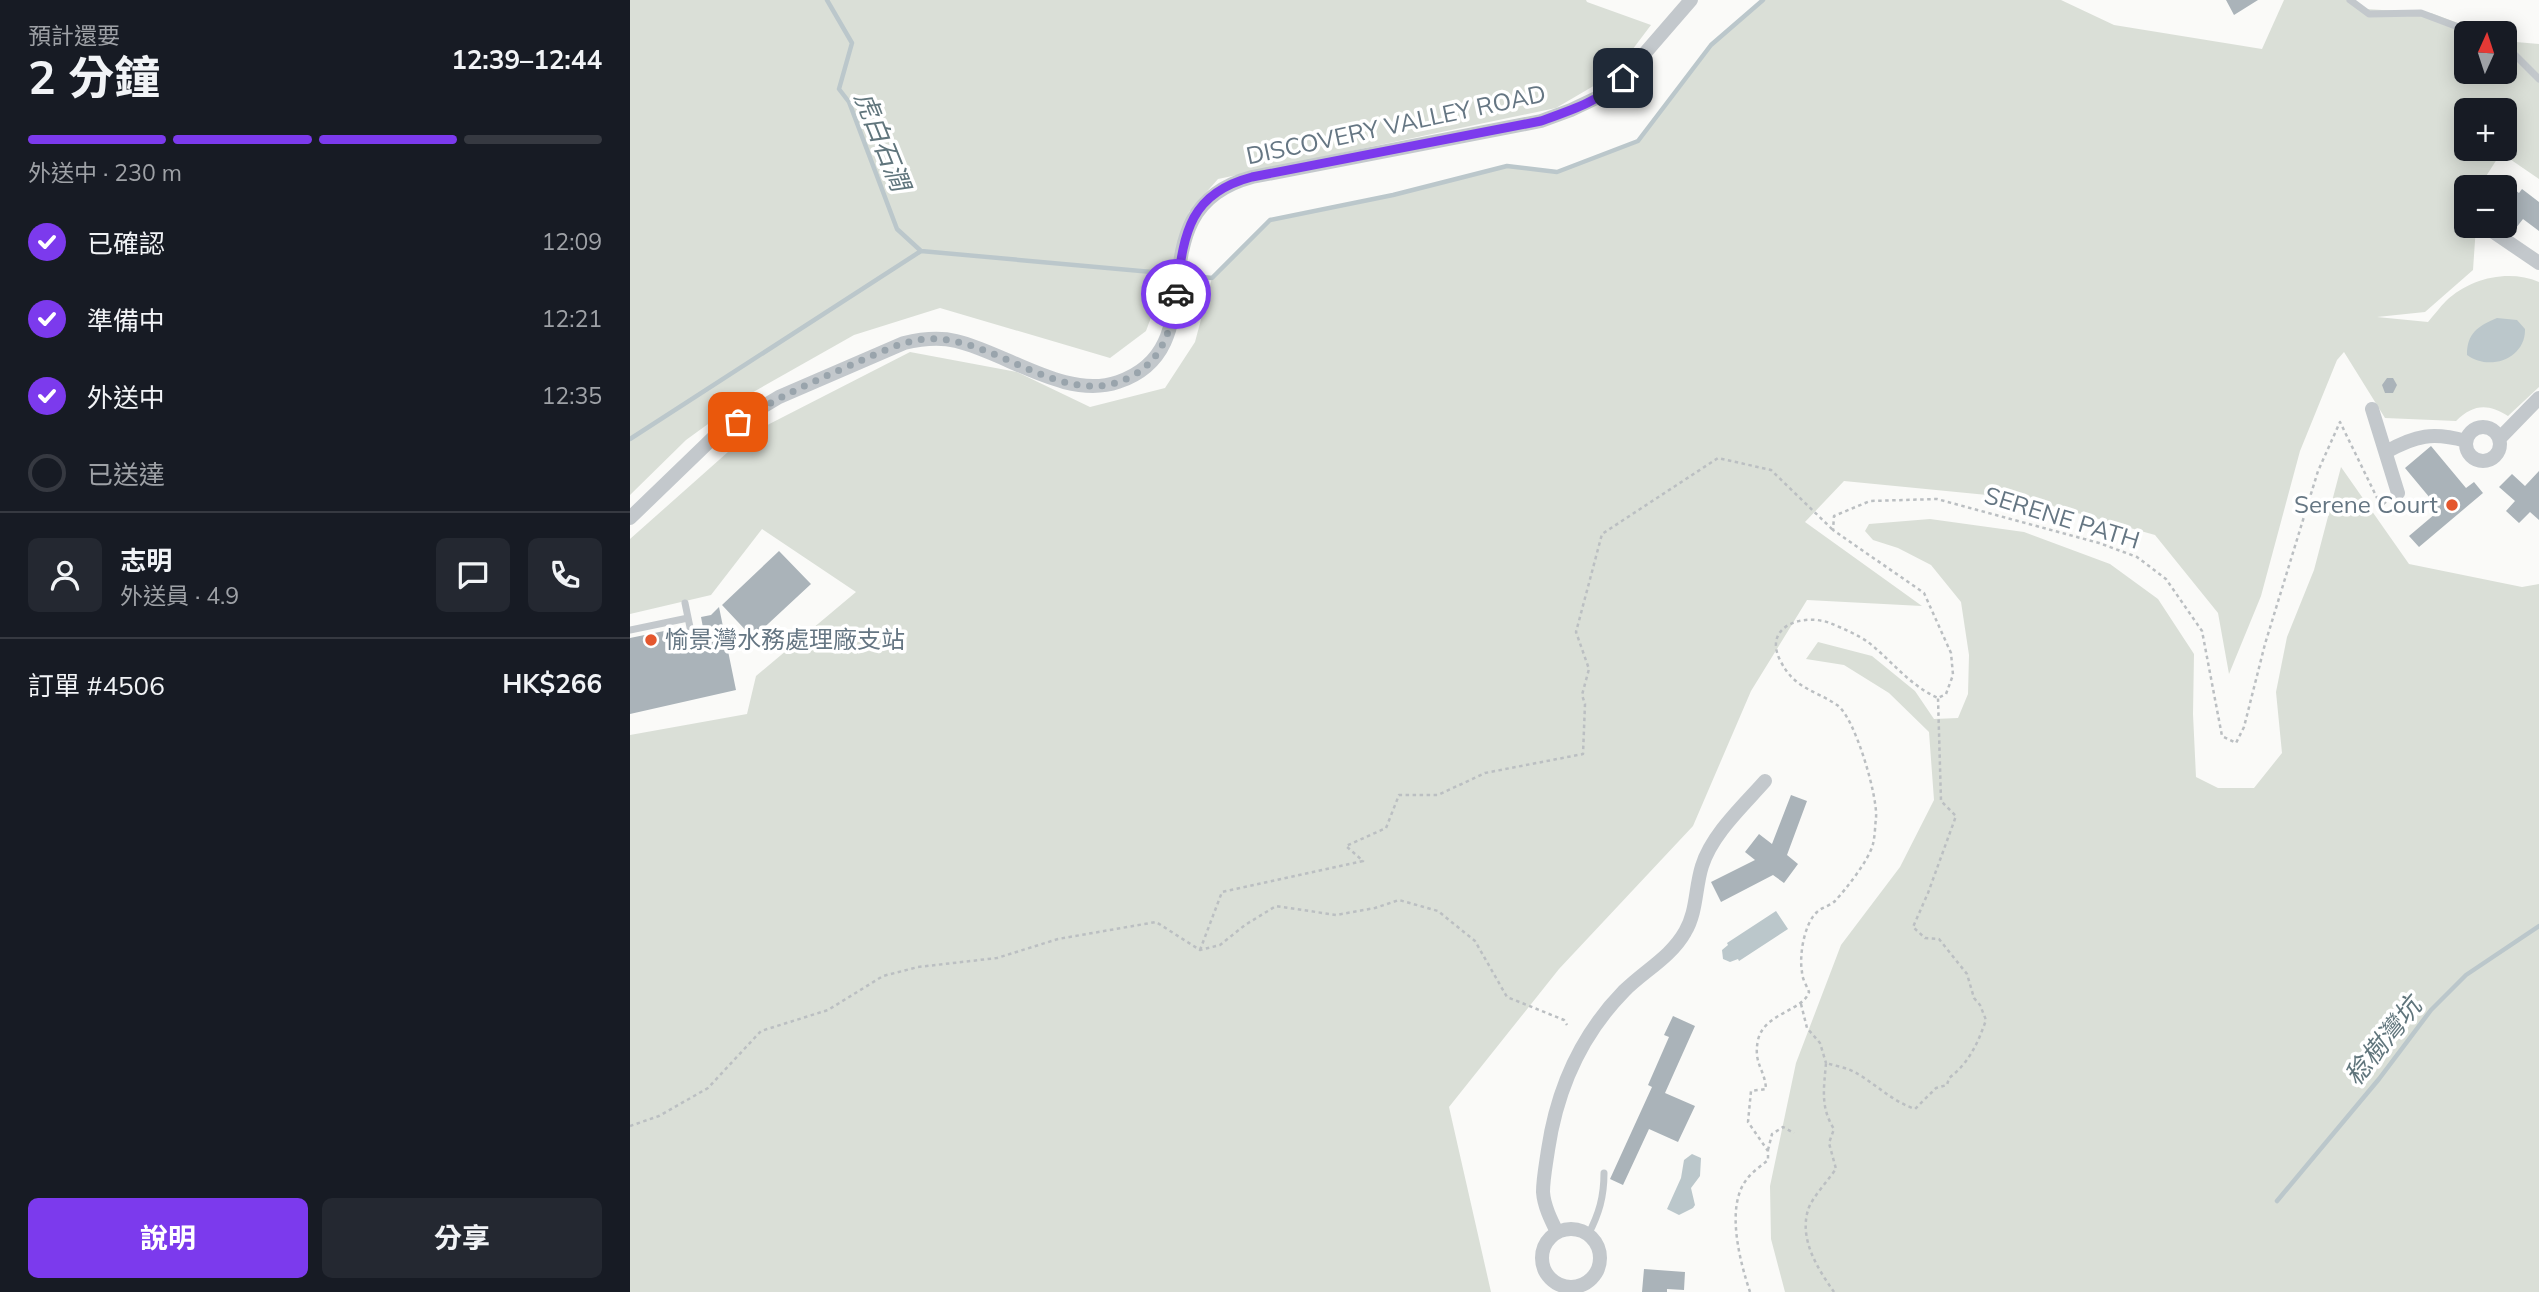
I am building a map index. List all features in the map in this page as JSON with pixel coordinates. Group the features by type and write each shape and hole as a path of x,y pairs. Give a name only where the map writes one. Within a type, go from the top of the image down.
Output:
{"street":[{"name":"DISCOVERY VALLEY ROAD","path":"630,517 717,434 779,397 892,348 926,339 957,342 1072,384 1107,385 1138,372 1156,356 1168,336 1186,233 1193,216 1213,194 1231,184 1265,174 1541,121 1571,110 1613,90 1691,0"},
{"path":"2502,238 2539,263"},
{"path":"2500,438 2493,429 2482,426 2471,431 2466,441 2468,453 2483,461 2498,454 2500,438 2539,398"},
{"path":"2372,410 2398,493"},
{"path":"2386,452 2405,441 2425,435 2447,436 2466,441"},
{"path":"1557,1232 1543,1194 1553,1117 1566,1076 1586,1037 1625,990 1668,954 1685,934 1693,915 1703,863 1717,838 1765,781"},
{"path":"1573,1229 1588,1235 1598,1249 1598,1267 1588,1281 1562,1289 1542,1265 1544,1246 1557,1232 1573,1229"}],"lane":[{"path":"2350,0 2369,14 2421,13 2454,25"},
{"path":"2517,57 2539,79"},
{"path":"685,603 691,632"},
{"path":"630,629 688,618"},
{"path":"1588,1235 1599,1215 1604,1193 1604,1173"}],"path":[{"name":"SERENE PATH","path":"1833,530 1834,516 1870,501 1937,499 2099,543 2137,557 2166,579 2202,631 2222,736 2236,743 2244,727 2265,644 2318,471 2340,422 2381,506"},
{"path":"1200,950 1222,892 1363,861 1346,846 1386,828 1399,794 1438,795 1485,773 1583,754 1585,704 1582,695 1589,669 1576,632 1602,534 1718,458 1771,470 1833,530 1924,593 1951,653 1953,675 1945,694 1938,698"},
{"path":"1768,1151 1748,1122 1751,1091 1766,1089 1766,1082 1757,1062 1759,1037 1783,1011 1807,999 1809,992 1801,974 1808,925 1817,912 1833,902 1856,874 1873,845 1877,809 1857,736 1840,706 1804,689 1781,663 1776,649 1782,629 1795,620 1828,622 1866,641 1920,690 1938,698"},
{"path":"1826,1063 1856,1072 1892,1099 1915,1109 1936,1088 1947,1085 1949,1078 1959,1071 1977,1046 1986,1020 1980,1005 1973,998 1967,974 1939,939 1926,938 1913,927 1956,816 1941,801 1938,698"},
{"path":"630,1126 659,1116 708,1088 761,1031 828,1010 883,976 918,967 996,958 1058,939 1156,922 1200,950 1220,945 1245,925 1276,906 1336,915 1375,908 1399,900 1438,911 1475,942 1507,997 1564,1020 1566,1025"},
{"path":"1801,1004 1807,1028 1821,1042 1826,1063 1824,1096 1826,1116 1834,1129 1829,1143 1836,1169 1808,1209 1807,1238 1816,1266 1834,1292"},
{"path":"1750,1292 1741,1266 1735,1208 1746,1180 1768,1160 1772,1134 1783,1127 1794,1133"}],"shaded area":[{"path":"630,0 1586,0 1651,25 1614,74 1556,108 1218,179 1189,212 1178,257 1164,282 1146,331 1110,358 940,308 854,335 748,395 686,440 630,495"},
{"path":"1763,0 2061,0 2114,25 2262,49 2284,0 2352,0 2366,9 2431,13 2454,22 2454,84 2517,84 2517,42 2539,44 2539,179 2513,161 2517,161 2517,98 2454,98 2454,161 2496,161 2487,175 2454,175 2454,238 2475,238 2473,270 2425,312 2377,317 2428,322 2456,293 2478,281 2515,276 2539,282 2539,387 2508,416 2494,409 2481,407 2468,411 2456,421 2385,418 2344,352 2337,360 2300,451 2261,596 2229,674 2218,613 2155,535 2028,499 1844,481 1805,522 1922,606 1807,600 1751,691 1693,826 1559,969 1449,1107 1491,1292 630,1292 630,735 747,714 756,676 856,592 762,529 711,595 630,614 630,539 746,436 910,352 1017,372 1090,407 1165,388 1195,342 1212,278 1270,220 1393,195 1507,166 1557,172 1638,141 1711,45"},
{"path":"2497,318 2517,320 2525,329 2520,348 2496,362 2476,360 2467,355 2469,341 2475,331"},
{"path":"2341,467 2409,564 2522,587 2539,584 2539,1292 1785,1292 1771,1239 1770,1186 1796,1063 1841,945 1900,867 1934,800 1929,732 1889,693 1844,665 1806,659 1818,642 1872,656 1915,691 1934,719 1958,718 1968,694 1969,655 1961,602 1931,565 1898,548 1873,540 1865,531 1869,524 1930,519 2024,532 2110,564 2158,599 2194,654 2196,777 2218,788 2254,788 2282,753 2276,692 2287,637 2314,570"},
{"path":"1776,911 1788,929 1739,961 1730,962 1723,959 1722,950 1727,943"},
{"path":"1692,1154 1701,1158 1700,1176 1691,1188 1695,1205 1679,1215 1667,1209 1681,1178 1684,1160"}],"building":[{"path":"2226,0 2258,0 2234,15"},
{"path":"2522,189 2539,202 2539,231 2523,219 2517,227 2517,191 2519,193"},
{"path":"2387,378 2393,378 2397,385 2393,393 2385,393 2382,385"},
{"name":"Serene Court","path":"2431,446 2466,488 2474,482 2483,493 2419,547 2409,536 2435,514 2435,504 2405,468"},
{"path":"2539,471 2539,520 2530,512 2519,523 2506,511 2515,501 2499,487 2512,474 2525,486"},
{"path":"779,551 811,584 753,638 722,605"},
{"path":"719,607 736,690 630,714 630,638 669,630 672,645 705,638 701,617 711,615"},
{"path":"1791,795 1807,801 1787,855 1798,864 1784,883 1773,875 1721,902 1711,882 1755,860 1745,852 1759,834 1772,844"},
{"path":"1673,1016 1695,1026 1665,1093 1695,1106 1678,1142 1649,1129 1623,1185 1610,1179 1652,1087 1648,1085 1669,1037 1664,1035"},
{"path":"1644,1269 1685,1272 1684,1290 1642,1292"}],"waterway":[{"name":"虎白石澗","path":"827,0 852,43 839,89 849,102 897,229 921,251"},
{"path":"1183,275 1212,278 1270,220 1393,195 1507,166 1557,172 1638,141 1711,45 1763,0"},
{"path":"630,439 921,251 1174,274"},
{"name":"稔樹灣坑","path":"2277,1201 2379,1079 2431,1010 2466,975 2539,926"}],"way so far":[{"path":"738,422 801,387 904,343 926,339 968,345 1072,384 1095,387 1107,385 1128,378 1156,356 1171,327 1176,294"}],"place":[{"name":"Serene Court","path":"2452,505"},
{"name":"愉景灣水務處理廠支站","path":"651,640"}],"route":[{"path":"1176,294 1189,224 1199,208 1222,188 1252,177 1541,121 1613,90 1623,78"}]}
